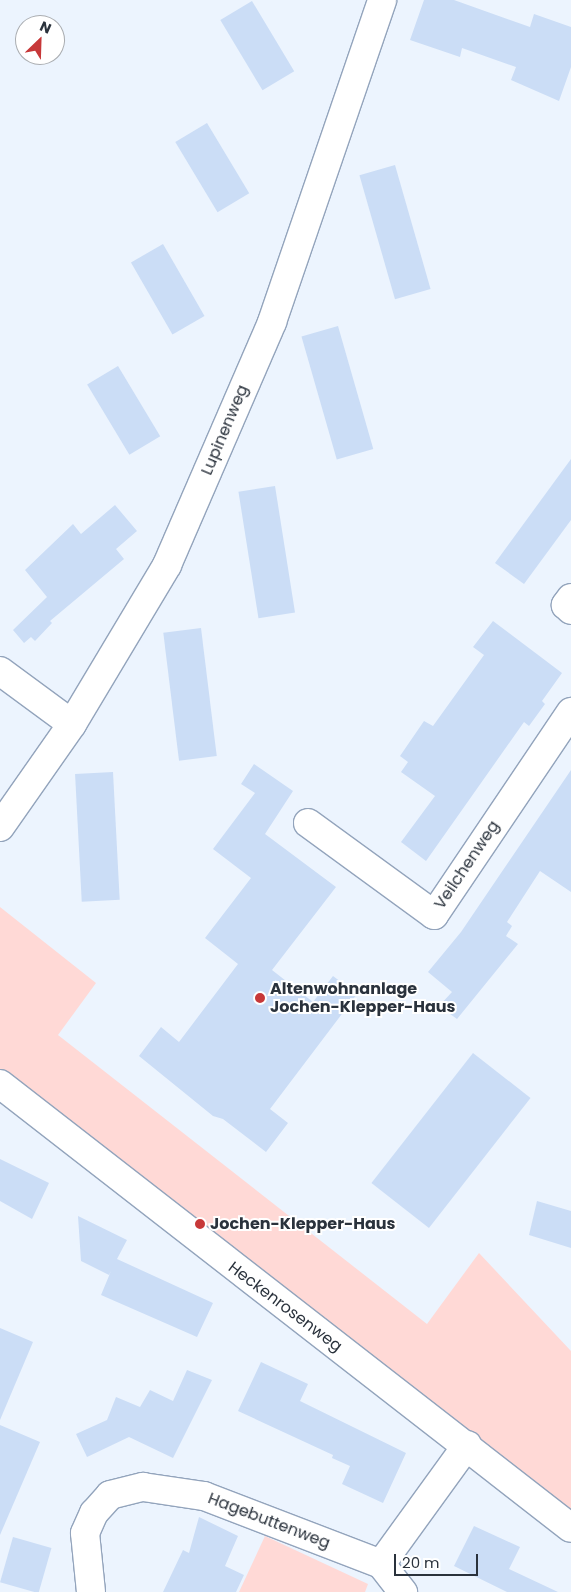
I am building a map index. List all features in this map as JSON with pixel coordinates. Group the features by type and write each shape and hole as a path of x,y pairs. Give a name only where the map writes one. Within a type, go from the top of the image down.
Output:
{"street":[{"name":"Lupinenweg","path":"0,827 72,724 167,565 272,322 382,0"},
{"path":"571,598 566,605 571,610"},
{"path":"0,671 72,724"},
{"name":"Veilchenweg","path":"308,823 434,914 571,712"},
{"name":"Heckenrosenweg","path":"0,1084 190,1235 467,1445 571,1528"},
{"path":"403,1592 381,1564 467,1445"},
{"name":"Hagebuttenweg","path":"91,1592 85,1533 94,1513 110,1495 143,1487 204,1496 381,1564"}],"shaded area":[{"path":"0,907 96,983 58,1035 427,1324 479,1253 571,1351 571,1517 0,1071"},
{"path":"265,1536 368,1584 365,1592 239,1592"}],"building":[{"path":"424,0 454,0 530,27 534,14 571,27 571,67 559,101 511,80 516,67 462,48 460,57 410,40"},
{"path":"252,1 294,71 263,90 220,20"},
{"path":"207,123 249,193 218,212 175,142"},
{"path":"395,165 431,289 395,299 359,175"},
{"path":"163,244 205,316 172,334 131,262"},
{"path":"338,326 373,449 337,460 301,336"},
{"path":"118,366 160,436 129,455 87,385"},
{"path":"571,459 571,520 524,584 495,563"},
{"path":"275,486 295,612 258,618 238,492"},
{"path":"115,505 137,531 116,549 124,559 50,621 52,623 35,641 31,637 24,643 13,630 47,597 25,570 73,524 81,534"},
{"path":"493,621 562,673 542,701 545,704 529,726 524,722 426,861 401,842 435,796 401,772 408,762 400,756 424,721 433,726 484,655 473,647"},
{"path":"201,628 217,756 179,761 163,633"},
{"name":"Altenwohnanlage Jochen-Klepper-Haus","path":"254,764 293,791 265,834 336,887 272,970 313,1002 333,976 357,994 270,1109 288,1123 266,1152 223,1119 213,1116 139,1056 161,1027 179,1042 238,964 205,938 251,878 213,849 255,793 241,784"},
{"path":"571,770 571,892 540,871 507,922 512,926 506,936 518,944 457,1019 439,1006 452,992 428,972 461,932"},
{"path":"113,772 120,900 82,902 75,774"},
{"path":"473,1053 531,1098 429,1228 371,1183"},
{"path":"0,1159 49,1183 32,1219 0,1201"},
{"path":"537,1201 571,1211 571,1248 529,1235"},
{"path":"78,1216 127,1240 117,1259 213,1303 197,1337 101,1295 111,1271 109,1275 81,1261"},
{"path":"0,1328 33,1342 0,1420"},
{"path":"261,1362 308,1384 300,1401 406,1453 383,1503 342,1484 350,1466 332,1458 333,1455 238,1411"},
{"path":"187,1370 212,1380 173,1458 129,1437 87,1457 76,1434 107,1420 116,1397 140,1407 150,1390 173,1401"},
{"path":"0,1425 40,1442 0,1535"},
{"path":"199,1517 238,1536 225,1566 244,1575 236,1592 163,1592 183,1550 189,1553"},
{"path":"474,1526 520,1547 509,1569 558,1592 507,1592 454,1566"},
{"path":"13,1537 51,1548 39,1592 0,1582"}],"place":[{"name":"Altenwohnanlage Jochen-Klepper-Haus","path":"260,998"},
{"name":"Jochen-Klepper-Haus","path":"200,1224"}]}
